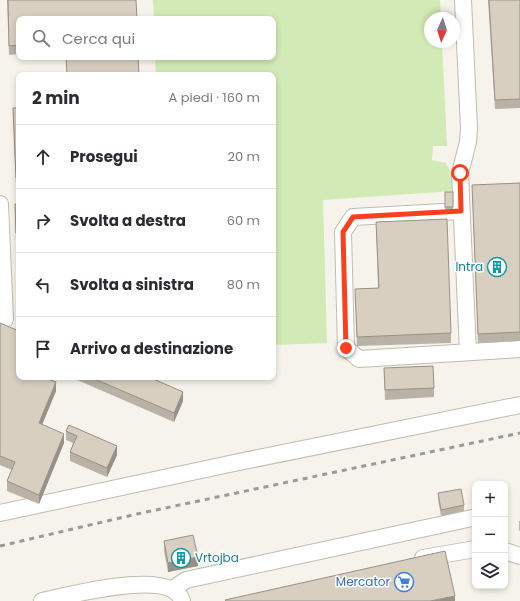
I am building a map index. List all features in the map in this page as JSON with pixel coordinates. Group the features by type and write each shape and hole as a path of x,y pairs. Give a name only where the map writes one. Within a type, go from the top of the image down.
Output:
{"street":[{"path":"463,0 469,128 468,142 460,173 468,352"},
{"path":"0,204 5,319 0,317"},
{"path":"461,211 353,217 343,232 346,348 359,359 520,349"},
{"path":"0,513 234,463 520,405"},
{"path":"42,601 126,585 157,584 178,595 186,580 472,518"},
{"path":"421,559 472,550"},
{"path":"508,552 520,556"},
{"path":"210,575 238,579"}],"green space":[{"path":"153,0 440,0 441,12 424,12 424,48 442,48 447,146 433,146 432,160 446,163 453,177 453,191 323,200 327,343 276,345 276,72 156,72 155,60 276,60 276,16 154,16"}],"building":[{"path":"8,0 136,0 137,16 16,16 16,45 9,46"},
{"path":"489,0 520,0 520,99 495,100"},
{"path":"66,60 138,60 139,72 67,72"},
{"path":"13,108 16,108 16,178"},
{"name":"Intra","path":"520,183 520,332 478,334 472,185"},
{"path":"445,192 453,192 453,207 445,207"},
{"path":"15,204 16,204 16,233"},
{"path":"447,219 451,333 357,337 355,289 379,288 376,222"},
{"path":"0,323 16,330 16,380 51,380 56,382 39,423 64,434 39,495 7,481 15,462 0,456"},
{"path":"433,366 434,388 385,390 384,368"},
{"path":"97,380 156,380 183,392 174,413"},
{"path":"69,425 117,446 107,468 70,452 77,436 66,431"},
{"path":"461,489 464,505 441,510 438,493"},
{"path":"193,535 198,557 168,563 164,541"},
{"path":"445,551 455,596 430,601 225,600"}],"railway":[{"path":"0,546 137,514 520,433"}],"place":[{"name":"Intra","path":"497,267"},
{"name":"Vrtojba","path":"181,558"},
{"name":"Mercator","path":"404,582"}],"route":[{"path":"346,348 343,232 353,217 461,211 460,173"}]}
